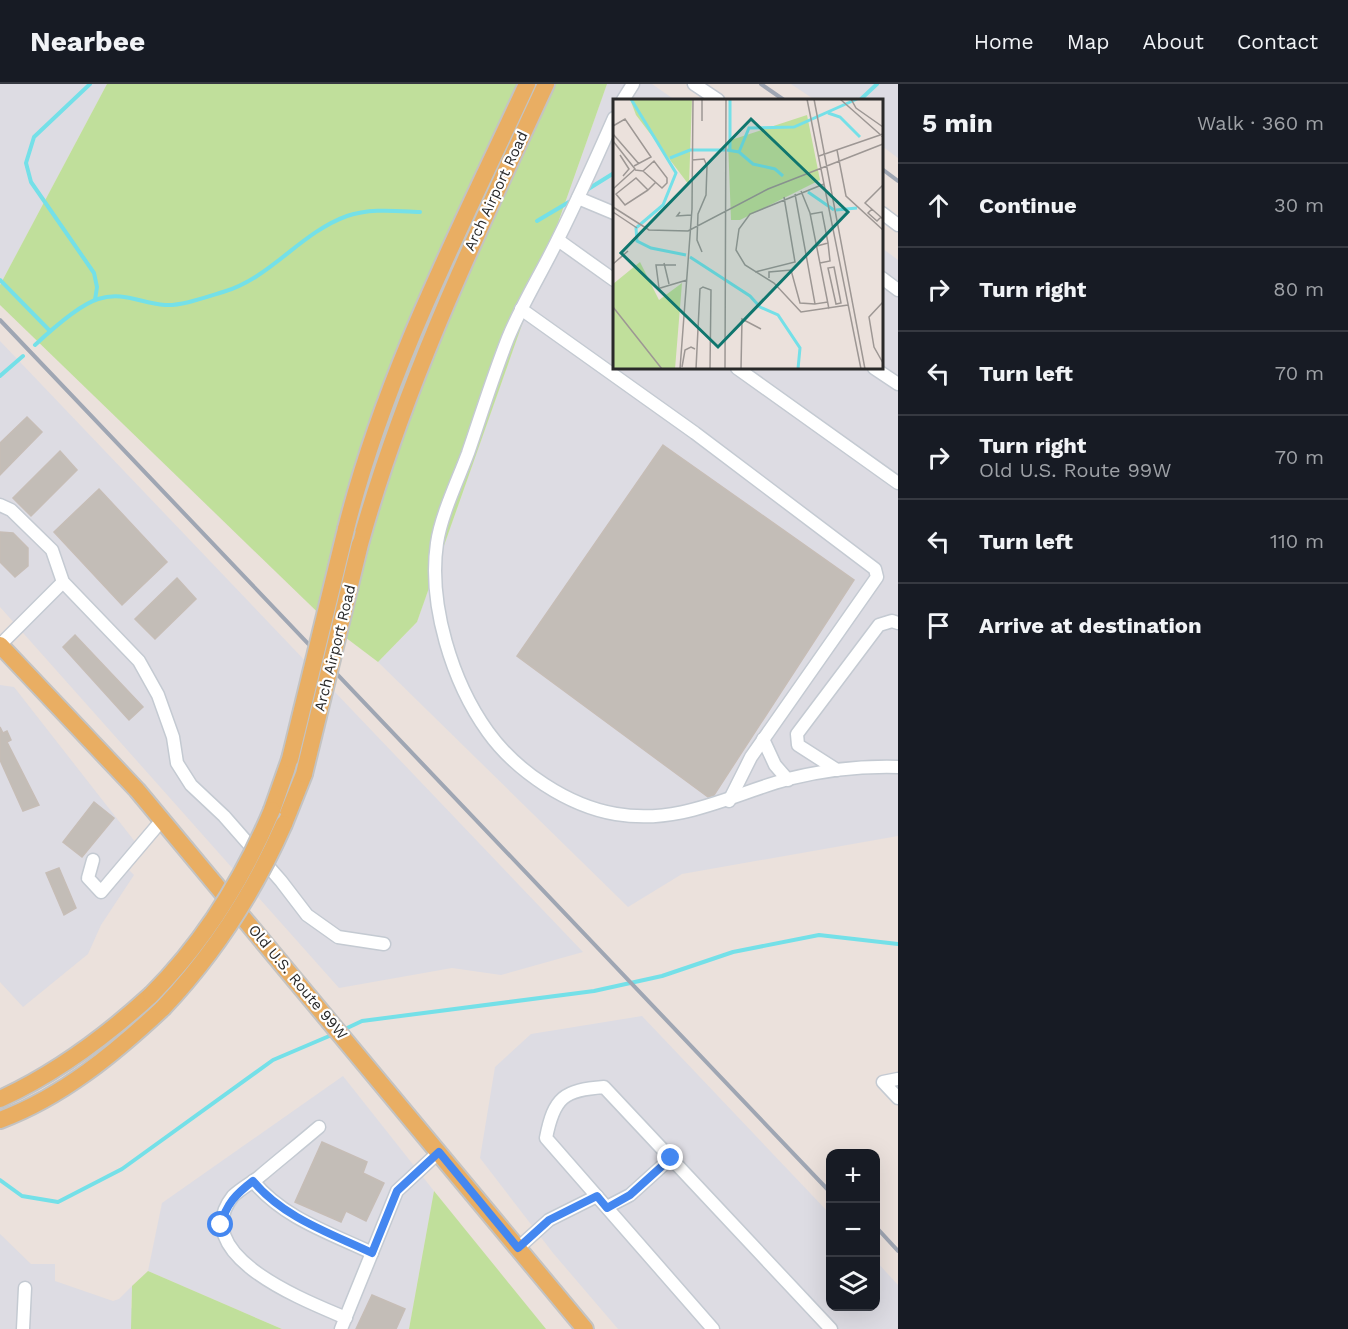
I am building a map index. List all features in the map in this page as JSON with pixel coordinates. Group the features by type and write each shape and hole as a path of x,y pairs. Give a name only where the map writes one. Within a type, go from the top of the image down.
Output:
{"main road":[{"name":"Arch Airport Road","path":"0,1099 27,1087 75,1058 118,1026 151,995 186,957 220,910 259,842 290,759 346,529 379,423 409,344 527,84"},
{"name":"Arch Airport Road","path":"0,1120 34,1105 101,1062 163,1008 203,962 248,896 284,824 304,774 360,544 388,450 425,352 546,84"},
{"name":"Old U.S. Route 99W","path":"0,645 162,819 585,1329"}],"street":[{"path":"624,99 633,84"},
{"path":"694,84 716,99"},
{"path":"613,122 558,240 508,337 437,541 435,579 443,629 453,667 474,713 493,740 515,763 538,780 577,802 615,814 650,816 703,809 788,780 837,770 898,767"},
{"path":"578,198 613,212"},
{"path":"883,214 898,225"},
{"path":"558,240 613,279"},
{"path":"883,279 898,290"},
{"path":"521,309 695,433 875,569 876,577 763,739 738,778 729,801"},
{"path":"738,369 898,483"},
{"path":"876,369 898,384"},
{"path":"0,505 11,510 52,550 63,582 139,661 158,695 173,737 177,763 191,785 224,816 281,881 307,915 338,937 384,944"},
{"path":"0,645 63,582"},
{"path":"837,770 798,745 797,734 879,625 892,621 898,623"},
{"path":"763,739 775,765 788,780"},
{"path":"93,860 88,878 100,892 162,819"},
{"path":"898,1078 883,1083 898,1098"},
{"path":"713,1329 546,1138 551,1110 576,1089 604,1088 831,1329"},
{"path":"319,1127 234,1195 224,1211 221,1225 224,1242 253,1270 344,1324 397,1191 439,1152"},
{"path":"607,1208 630,1195 671,1158"},
{"path":"253,1181 264,1194 289,1214 372,1253"},
{"path":"518,1248 549,1220 597,1196"},
{"path":"24,1329 25,1288"}],"shaded area":[{"path":"0,84 107,84 0,285"},
{"path":"607,84 652,84 674,99 613,99 613,369 883,369 883,249 898,260 898,836 682,874 628,907 378,662 417,622"},
{"path":"791,84 898,84 898,158 883,147 883,99 814,99"},
{"path":"0,341 583,952 501,975 452,968 339,988 0,607"},
{"path":"0,685 14,687 143,852 128,869 134,875 101,925 88,954 23,1007 0,982"},
{"path":"642,1016 826,1210 826,1311 880,1311 880,1265 898,1285 898,1329 618,1329 553,1253 480,1158 495,1067 531,1034"},
{"path":"343,1076 434,1191 409,1329 282,1329 148,1271 162,1203"},
{"path":"0,1234 31,1264 55,1264 55,1281 113,1301 119,1299 132,1286 131,1308 134,1310 131,1329 0,1329"}],"green space":[{"path":"107,84 607,84 417,622 378,662 337,631 0,305 0,285"},
{"path":"434,1191 546,1329 409,1329"},
{"path":"148,1271 282,1329 131,1329 132,1286"}],"building":[{"path":"27,417 42,432 0,475 0,443"},
{"path":"663,445 854,580 714,795 708,797 517,656"},
{"path":"60,451 77,470 31,516 13,498"},
{"path":"99,489 167,562 122,605 54,532"},
{"path":"0,532 13,533 28,548 28,566 15,577 0,562"},
{"path":"177,578 196,599 155,639 135,619"},
{"path":"75,635 143,707 129,720 63,647"},
{"path":"0,727 3,733 7,731 11,740 7,742 39,805 23,811 0,760"},
{"path":"94,802 114,818 82,857 63,842"},
{"path":"59,868 76,908 64,915 46,873"},
{"path":"322,1142 367,1162 363,1173 384,1183 366,1221 346,1211 341,1222 295,1202"},
{"path":"372,1295 405,1309 396,1329 356,1329"}],"waterway":[{"path":"90,84 34,137 26,163 31,182 94,273 97,287 95,300"},
{"path":"861,99 877,84"},
{"path":"585,191 613,174"},
{"path":"537,221 574,199"},
{"path":"35,345 74,312 98,299 116,296 165,305 194,301 223,292 256,277 315,233 347,216 374,211 420,212"},
{"path":"0,280 50,331"},
{"path":"0,376 23,356"},
{"path":"343,1030 362,1021 594,991 662,976 733,952 819,935 898,944"},
{"path":"0,1180 22,1196 58,1202 122,1169 273,1060 334,1034"}],"railway":[{"path":"761,84 783,99"},
{"path":"883,170 898,181"},
{"path":"0,320 826,1188"},
{"path":"880,1231 898,1251"}],"route":[{"path":"221,1225 224,1211 234,1195 253,1181 264,1194 289,1214 372,1253 397,1191 406,1180 439,1152 518,1248 549,1220 597,1196 607,1208 630,1195 671,1158"}]}
